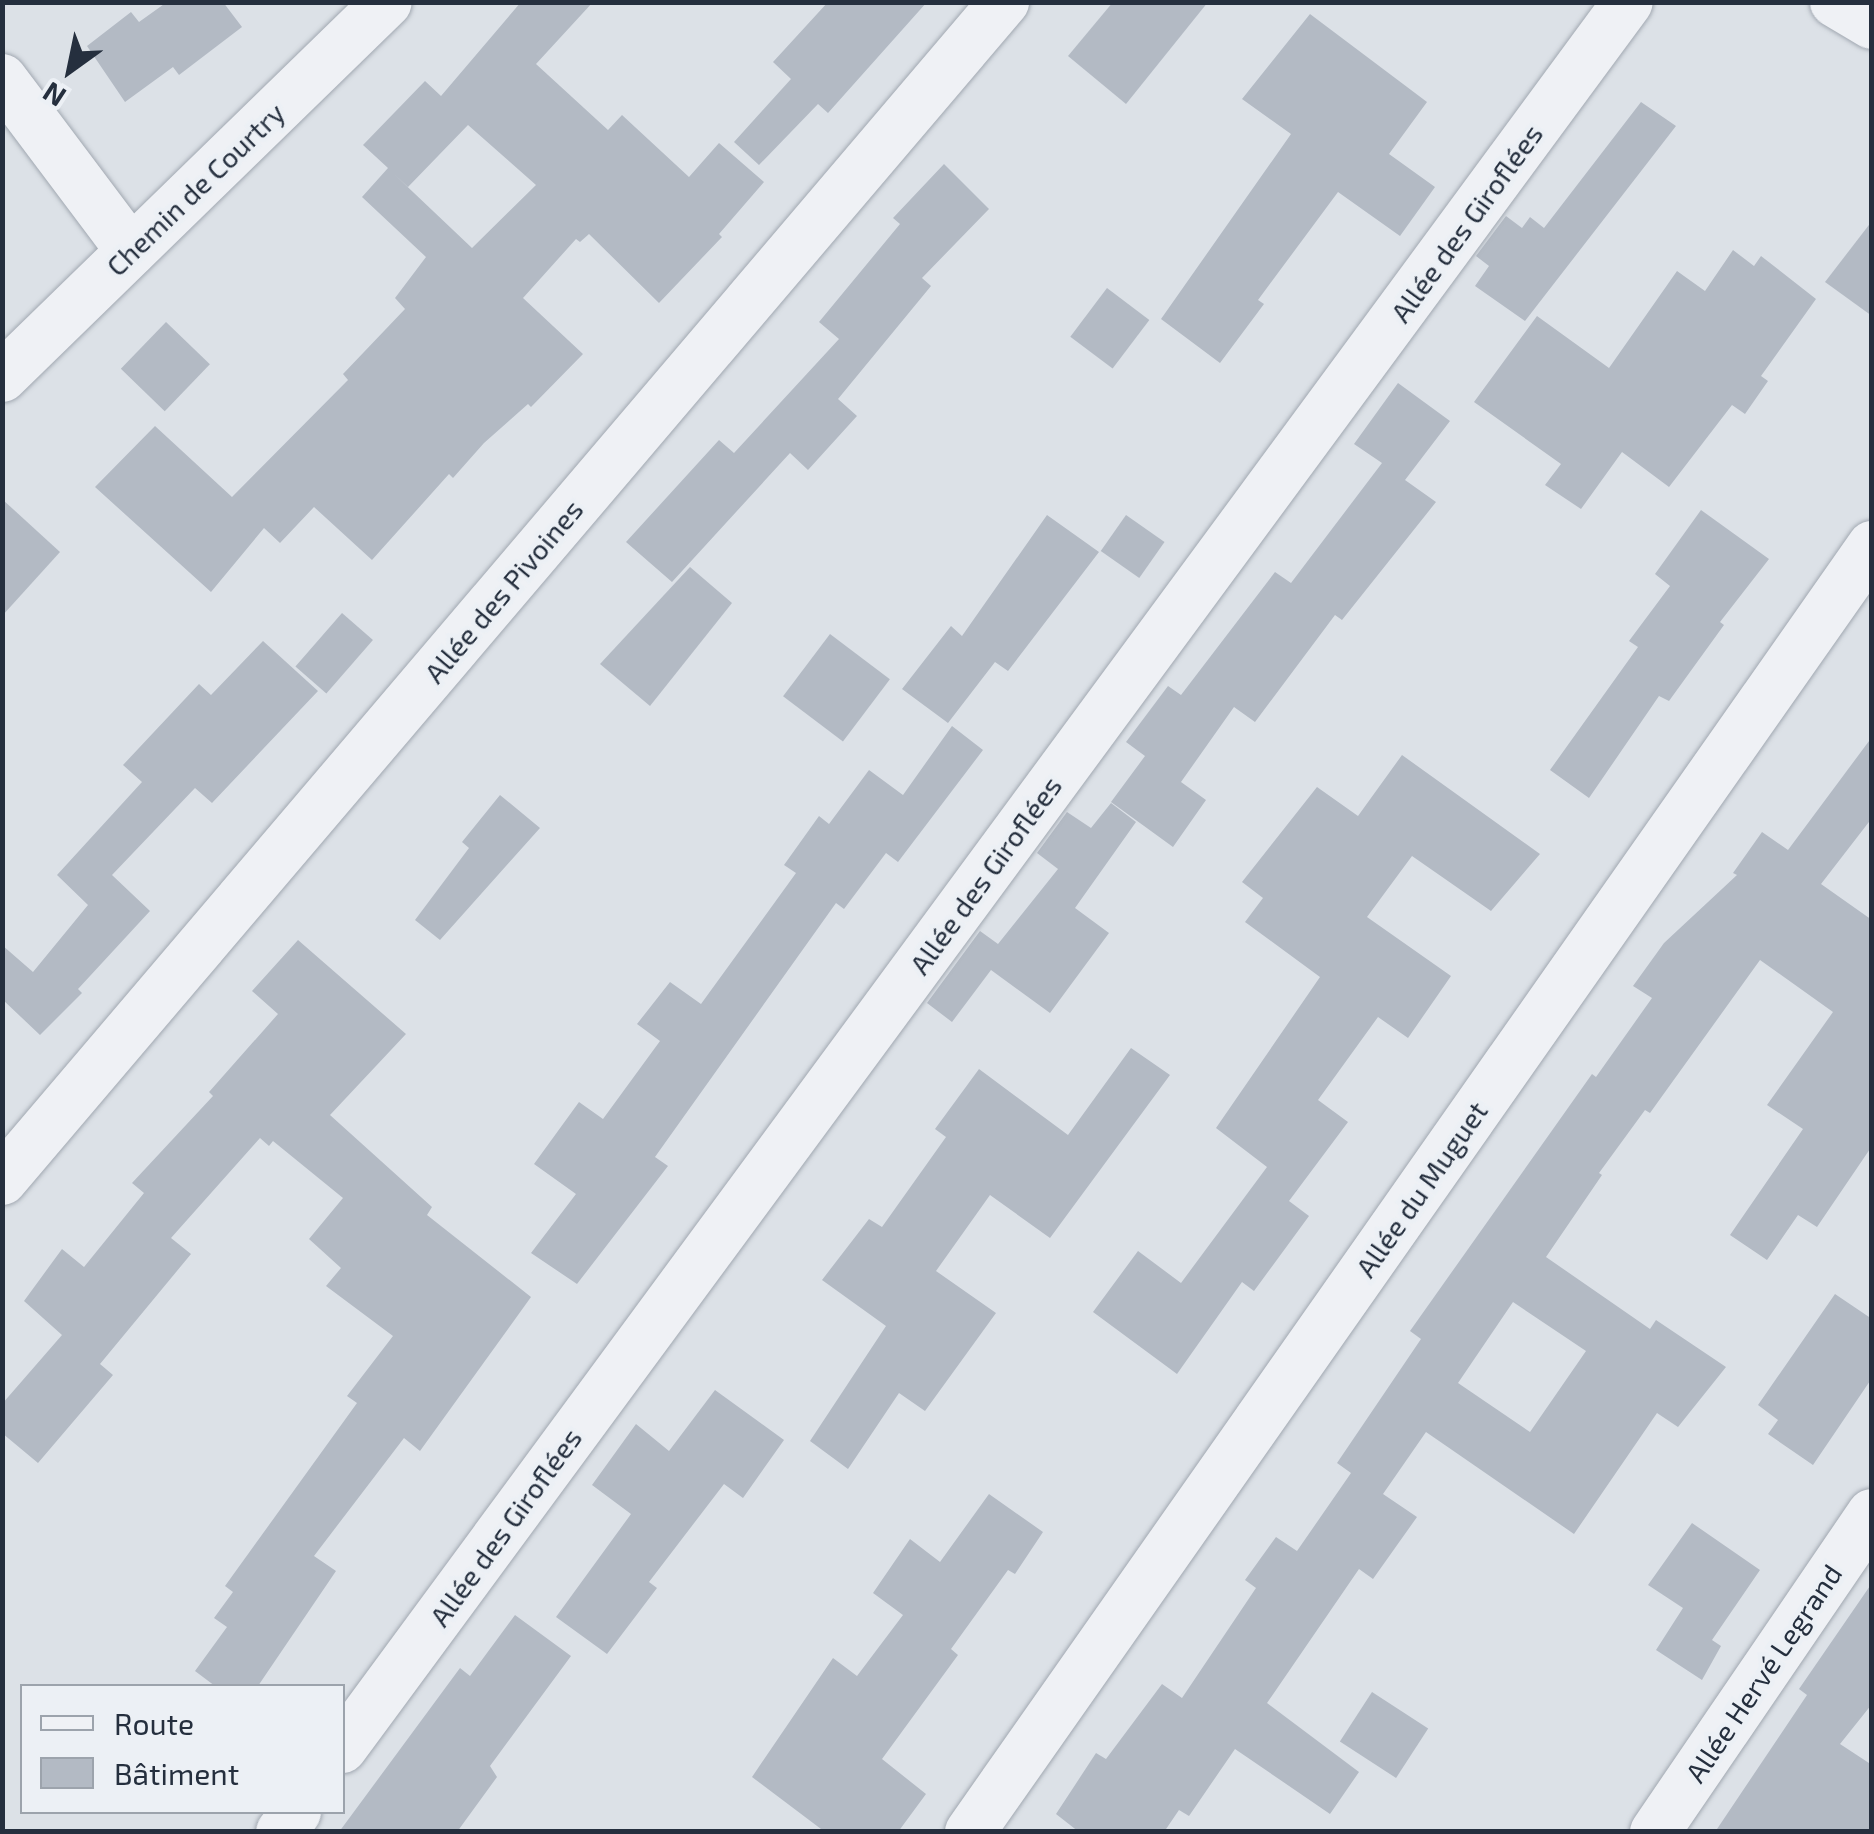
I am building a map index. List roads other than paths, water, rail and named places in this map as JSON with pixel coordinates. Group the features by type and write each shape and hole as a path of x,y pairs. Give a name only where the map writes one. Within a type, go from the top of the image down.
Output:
{"street":[{"name":"Chemin de Courtry","path":"2,377 387,2"},
{"name":"Allée des Pivoines","path":"2,1180 1004,2"},
{"name":"Allée des Giroflées","path":"345,1744 1628,2"},
{"path":"1835,2 1872,24"},
{"path":"2,79 131,251"},
{"name":"Allée du Muguet","path":"970,1832 1872,546"},
{"name":"Allée Hervé Legrand","path":"1655,1832 1872,1514"}]}
